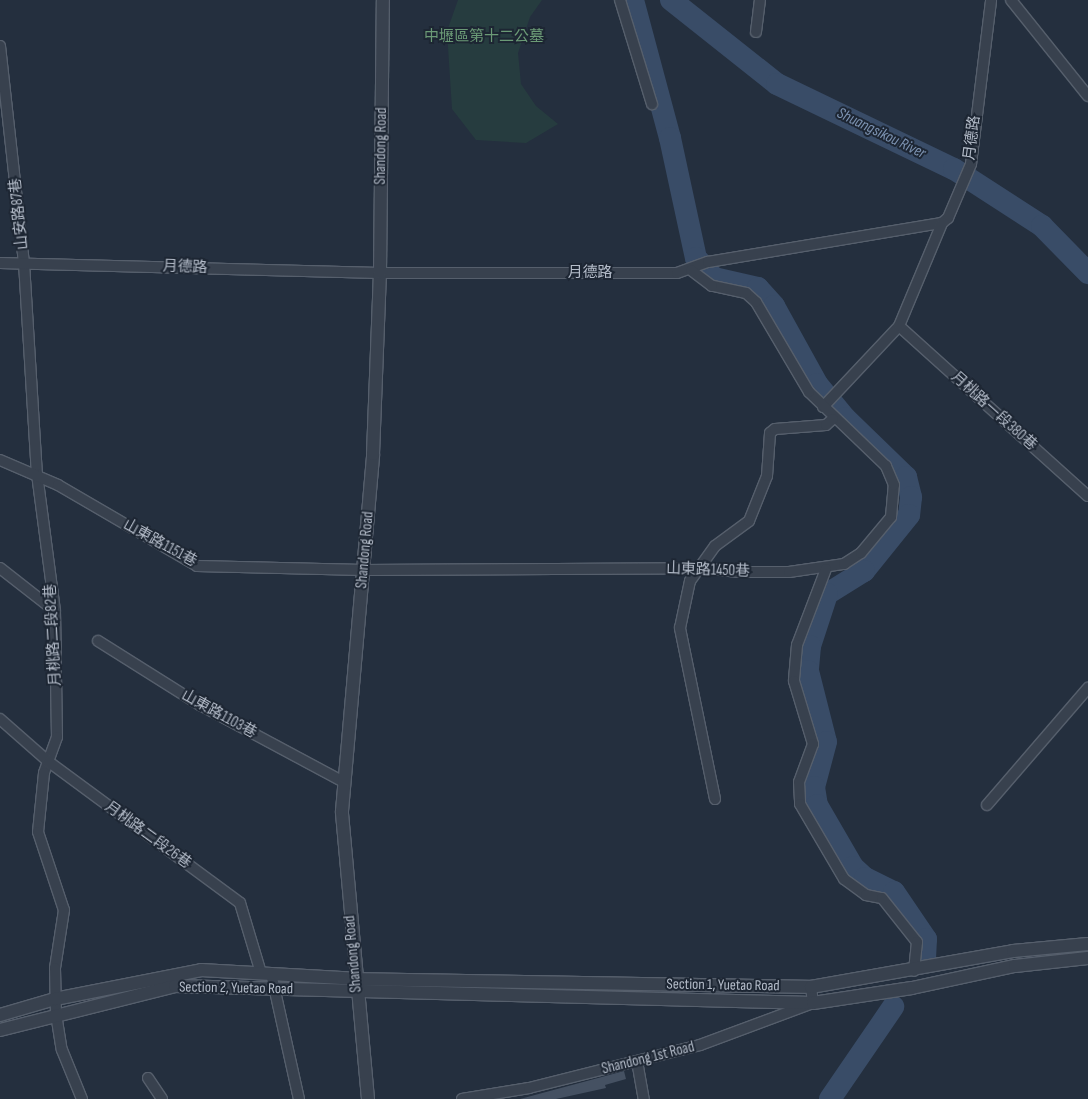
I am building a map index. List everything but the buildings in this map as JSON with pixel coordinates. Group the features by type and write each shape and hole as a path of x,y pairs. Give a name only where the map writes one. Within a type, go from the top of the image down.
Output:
{"street":[{"name":"Shandong Road","path":"368,1099 342,837 342,781 364,570 380,273 383,0"},
{"path":"620,0 652,104"},
{"path":"756,32 760,0"},
{"name":"月德路","path":"0,263 380,273 691,270 708,262 942,223 948,218 958,190 971,164 991,0"},
{"path":"1011,0 1088,96"},
{"name":"山安路87巷","path":"0,46 24,263"},
{"path":"823,407 840,392 899,326 942,223"},
{"name":"月桃路二段82巷","path":"24,263 37,474 55,611 57,736 39,806 38,832 64,910 55,968 56,1014 62,1050 82,1099"},
{"name":"山東路1450巷","path":"364,570 698,568 739,572 826,569 844,564 861,553 891,517 896,501 894,485 886,466 833,419 810,392 756,302 746,293 712,286 691,270"},
{"name":"月桃路一段380巷","path":"899,326 1088,496"},
{"path":"715,799 680,628 684,602 698,568 715,546 749,521 767,476 770,433 775,429 826,425 833,419"},
{"name":"山東路1151巷","path":"0,460 37,474 197,566 364,570"},
{"path":"0,568 55,611"},
{"path":"826,569 797,645 794,680 813,744 799,782 800,804 844,879 866,895 882,898 917,942 914,971"},
{"name":"山東路1103巷","path":"98,640 200,704 342,781"},
{"path":"987,805 1088,688"},
{"name":"月桃路二段26巷","path":"0,719 49,762 240,903 266,973 274,987 299,1099"},
{"name":"Section 1, Yuetao Road","path":"355,979 811,987 914,971 1013,951 1088,944"},
{"name":"Section 1, Yuetao Road","path":"356,993 813,1003 912,988 1016,966 1088,958"},
{"name":"Section 2, Yuetao Road","path":"0,1015 55,999 170,974 201,970 355,979"},
{"name":"Section 2, Yuetao Road","path":"0,1030 56,1014 175,986 274,987 356,993"},
{"path":"811,987 813,1003"},
{"name":"Shandong 1st Road","path":"462,1099 529,1088 700,1045 813,1003"},
{"path":"637,1061 644,1099"},
{"path":"148,1078 162,1099"}],"green space":[{"name":"中壢區第十二公墓","path":"458,0 542,0 530,17 518,53 521,84 536,106 558,124 526,143 476,140 452,109 447,31"}],"waterway":[{"path":"633,0 670,138 696,258 714,278 758,288 774,306 817,384 845,418 906,477 911,497 909,515 864,571 827,594 810,646 808,671 826,742 814,787 817,805 853,867 865,878 894,892 926,939 925,959"},
{"name":"Shuangsikou River","path":"671,0 777,84 954,169 1042,226 1088,273"},
{"path":"830,1099 893,1007"}]}
